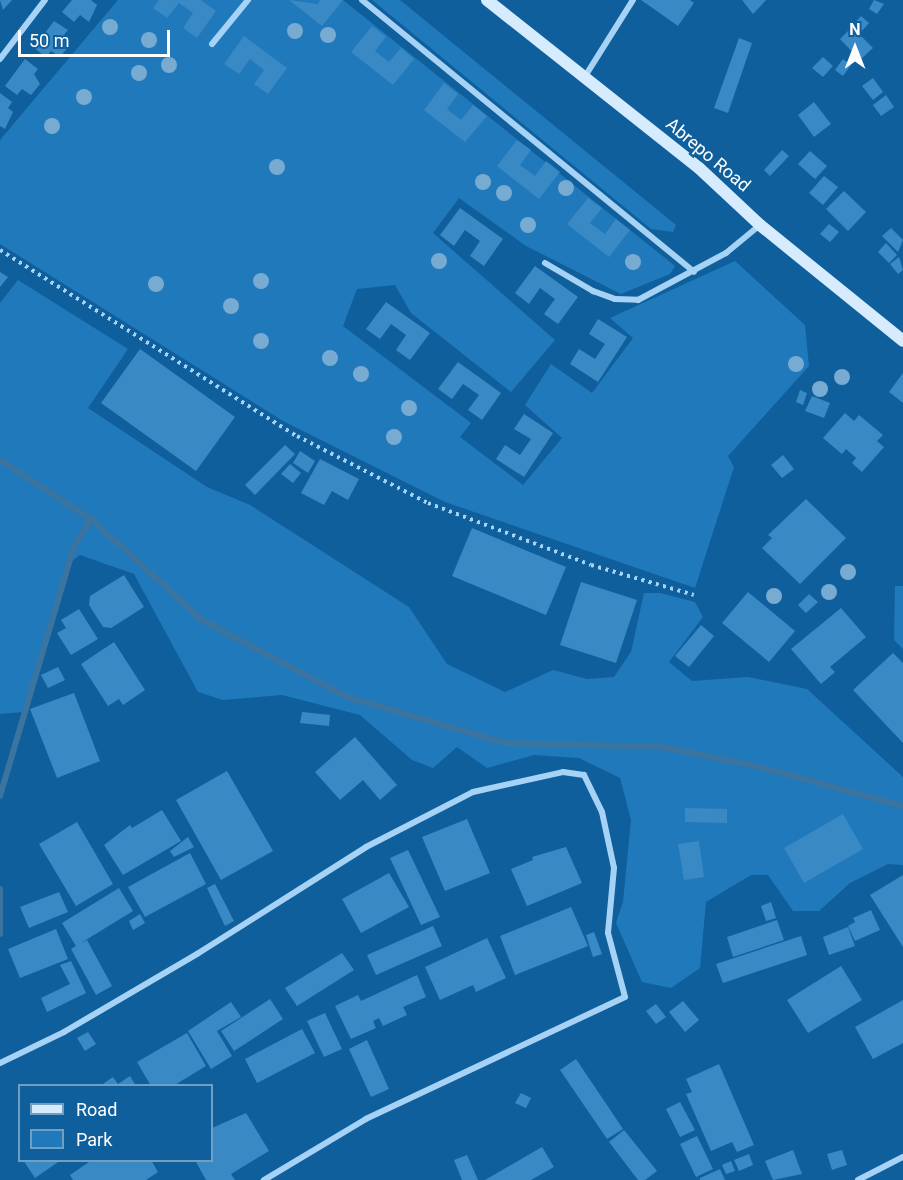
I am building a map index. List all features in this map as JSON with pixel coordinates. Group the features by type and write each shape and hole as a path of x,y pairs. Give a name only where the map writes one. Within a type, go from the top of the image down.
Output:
{"main road":[{"name":"Abrepo Road","path":"487,0 583,79 699,168 760,225 903,341"}],"street":[{"path":"0,59 45,0"},
{"path":"212,44 248,0"},
{"path":"362,0 694,272"},
{"path":"583,79 633,0"},
{"path":"545,263 615,299 638,300 726,253 760,225"},
{"path":"0,1063 63,1032 197,954 366,847 472,792 563,772 584,775 602,812 614,868 608,933 625,997 366,1119 264,1180"},
{"path":"858,1180 903,1157"}],"path":[{"path":"0,250 297,436 428,503 591,565 694,595"}],"green space":[{"path":"118,0 343,0 675,266 670,274 621,294 526,246 459,198 433,233 555,340 511,392 411,313 395,285 357,289 343,326 471,423 460,437 523,485 562,438 525,405 551,364 592,393 633,338 610,318 735,261 805,325 809,366 728,456 734,467 695,588 445,502 283,421 0,244 0,140"},
{"path":"372,0 400,0 676,225 673,232 651,229"},
{"path":"18,280 128,349 88,408 207,487 250,505 409,607 447,664 505,692 553,670 587,679 614,677 631,652 644,593 660,593 695,602 703,617 669,662 692,681 748,677 807,689 903,777 903,865 888,864 850,883 819,911 793,911 768,875 751,875 706,902 700,968 671,988 642,982 616,923 623,902 631,820 620,778 579,758 534,755 487,768 457,747 433,768 412,760 360,715 282,695 223,700 198,692 134,574 80,555 72,561 23,712 0,714 0,303"},
{"path":"895,586 903,586 903,649 894,640"}],"building":[{"path":"0,0 12,0 3,10"},
{"path":"72,0 91,0 97,5 89,22 80,15 74,22 62,12"},
{"path":"159,0 201,0 216,11 197,38 183,28 193,13 179,3 167,18 153,8"},
{"path":"289,0 318,4 320,0 343,0 322,26"},
{"path":"641,0 690,0 694,3 678,26"},
{"path":"742,0 766,0 753,14"},
{"path":"874,0 884,4 877,14 869,9"},
{"path":"861,16 869,23 862,31 854,24"},
{"path":"54,21 68,30 63,36 69,46 60,57 51,51 46,57 34,48"},
{"path":"372,26 386,37 375,51 389,62 401,48 414,59 393,85 351,52"},
{"path":"852,27 873,48 860,60 840,39"},
{"path":"244,36 287,68 268,94 254,84 264,70 250,59 239,74 224,64"},
{"path":"739,38 752,43 728,113 714,108"},
{"path":"823,57 833,66 823,77 812,68"},
{"path":"25,59 38,69 34,74 40,84 31,95 22,89 17,95 5,86"},
{"path":"843,59 851,65 843,76 835,70"},
{"path":"873,78 883,92 873,100 862,86"},
{"path":"444,83 458,94 447,109 461,120 473,105 487,116 465,142 424,110"},
{"path":"0,93 12,102 8,108 13,112 5,129 0,126"},
{"path":"886,95 894,107 881,116 873,105"},
{"path":"814,102 831,124 814,137 798,115"},
{"path":"517,140 531,150 520,165 535,176 546,161 560,172 539,199 497,166"},
{"path":"782,150 789,156 770,176 764,170"},
{"path":"810,151 827,166 815,179 798,164"},
{"path":"824,176 838,187 823,205 809,193"},
{"path":"844,191 866,212 848,231 826,209"},
{"path":"588,198 602,208 590,223 605,234 616,219 630,230 609,257 567,224"},
{"path":"460,208 503,239 484,266 470,256 480,241 465,230 454,246 440,235"},
{"path":"829,224 839,232 830,242 820,234"},
{"path":"891,228 903,240 898,252 882,236"},
{"path":"886,243 897,255 889,263 878,252"},
{"path":"899,257 903,270 898,274 890,264"},
{"path":"535,266 578,297 558,324 544,314 555,299 540,288 529,304 515,293"},
{"path":"0,272 8,277 0,287"},
{"path":"386,302 430,333 410,360 396,350 406,335 391,324 380,339 366,329"},
{"path":"598,319 627,337 598,382 570,364 579,349 595,359 605,344 589,334"},
{"path":"140,349 235,417 196,471 101,403"},
{"path":"458,362 501,393 482,420 468,410 479,395 463,384 452,399 438,389"},
{"path":"903,373 903,403 889,392"},
{"path":"800,390 807,393 803,405 796,402"},
{"path":"812,396 830,403 824,418 805,411"},
{"path":"845,413 854,421 859,415 883,435 877,441 884,447 862,472 852,463 856,458 846,449 842,454 823,438"},
{"path":"524,414 553,433 524,477 496,459 505,445 520,455 531,439 514,429"},
{"path":"285,445 295,454 255,495 245,485"},
{"path":"300,451 315,461 308,473 293,463"},
{"path":"783,455 794,469 782,478 771,465"},
{"path":"320,459 359,479 348,500 332,491 324,505 301,493"},
{"path":"290,464 301,473 293,483 281,474"},
{"path":"806,499 846,538 800,584 762,548 772,538 768,535"},
{"path":"472,528 566,567 546,615 452,576"},
{"path":"124,575 144,607 111,628 103,627 89,605 90,596"},
{"path":"581,582 637,600 616,663 560,645"},
{"path":"748,592 795,631 769,662 722,623"},
{"path":"809,594 818,602 806,613 798,605"},
{"path":"841,608 866,637 830,667 835,672 821,684 791,649"},
{"path":"79,609 98,639 71,655 57,633 66,628 61,620"},
{"path":"701,625 714,636 689,667 675,656"},
{"path":"114,642 145,690 123,705 119,699 108,706 81,664"},
{"path":"893,653 903,663 903,743 853,690"},
{"path":"58,667 65,680 48,688 41,675"},
{"path":"74,693 100,761 57,778 30,709"},
{"path":"302,712 330,715 329,726 300,723"},
{"path":"355,737 397,785 380,800 363,780 340,800 315,772"},
{"path":"227,771 273,851 221,880 176,800"},
{"path":"685,808 727,809 727,823 685,822"},
{"path":"162,810 181,841 123,875 104,845 130,825 132,828"},
{"path":"843,814 863,849 804,883 784,848"},
{"path":"467,819 490,873 445,891 422,837"},
{"path":"77,822 113,884 76,906 39,844"},
{"path":"188,837 194,847 174,857 170,851"},
{"path":"699,841 704,877 684,880 678,844"},
{"path":"566,847 582,883 527,906 511,869 533,860 532,857"},
{"path":"408,850 440,917 421,925 390,858"},
{"path":"190,853 206,884 145,917 128,887"},
{"path":"389,873 409,907 361,933 342,899"},
{"path":"903,875 903,947 870,895"},
{"path":"215,884 234,921 225,926 207,888"},
{"path":"119,888 133,911 81,943 87,940 112,986 96,995 71,949 76,946 62,923"},
{"path":"59,892 68,912 29,928 20,907"},
{"path":"771,902 776,918 766,921 761,906"},
{"path":"571,907 588,946 515,975 500,936"},
{"path":"871,910 880,930 855,941 848,926 855,922 853,918"},
{"path":"140,914 145,923 133,930 129,921"},
{"path":"777,920 784,940 733,957 727,937"},
{"path":"433,926 442,946 376,975 367,955"},
{"path":"848,927 855,946 829,955 823,937"},
{"path":"56,929 68,959 20,978 8,949"},
{"path":"594,932 602,954 593,957 586,935"},
{"path":"801,936 807,955 723,983 716,964"},
{"path":"487,938 506,978 476,992 473,985 440,1000 425,967"},
{"path":"342,953 354,970 297,1006 285,988"},
{"path":"71,961 86,993 47,1012 41,998 70,984 60,965"},
{"path":"841,966 862,1000 808,1033 787,1000"},
{"path":"417,975 426,997 403,1007 407,1015 383,1026 379,1018 373,1021 376,1028 351,1039 335,1006 358,995 361,1001"},
{"path":"270,999 283,1019 234,1051 221,1031"},
{"path":"903,1000 903,1043 873,1059 855,1027"},
{"path":"683,1001 699,1020 685,1032 669,1012"},
{"path":"231,1002 241,1017 217,1031 232,1056 211,1069 188,1031"},
{"path":"656,1004 666,1017 656,1024 646,1011"},
{"path":"325,1013 342,1049 324,1057 307,1021"},
{"path":"302,1029 315,1053 257,1083 245,1059"},
{"path":"88,1032 96,1044 85,1051 77,1038"},
{"path":"187,1033 206,1066 176,1084 150,1084 137,1062"},
{"path":"367,1040 389,1089 371,1097 349,1049"},
{"path":"576,1059 623,1129 607,1139 560,1070"},
{"path":"719,1064 754,1145 737,1152 732,1142 711,1151 686,1094 692,1092 686,1079"},
{"path":"130,1076 135,1084 118,1084"},
{"path":"113,1077 118,1084 103,1084"},
{"path":"521,1093 531,1098 526,1108 515,1103"},
{"path":"680,1102 695,1130 680,1137 666,1109"},
{"path":"246,1113 269,1151 231,1174 235,1180 206,1180 196,1162 213,1162 213,1128"},
{"path":"624,1130 657,1171 645,1180 638,1180 609,1142"},
{"path":"697,1136 713,1169 696,1177 680,1144"},
{"path":"542,1147 554,1167 531,1180 485,1180"},
{"path":"793,1150 802,1174 773,1180 765,1161"},
{"path":"842,1150 847,1165 832,1170 827,1154"},
{"path":"749,1154 753,1165 739,1171 734,1160"},
{"path":"467,1155 478,1180 462,1180 454,1160"},
{"path":"731,1161 735,1171 726,1174 722,1165"},
{"path":"24,1162 58,1162 35,1178"},
{"path":"89,1162 152,1162 158,1172 146,1180 73,1180 70,1175"},
{"path":"720,1169 725,1180 700,1180 700,1178"}],"waterway":[{"path":"0,460 91,519 202,620 347,697 505,743 662,747 764,768 903,806"},
{"path":"0,796 74,546 91,519"},
{"path":"0,889 0,934"}]}
